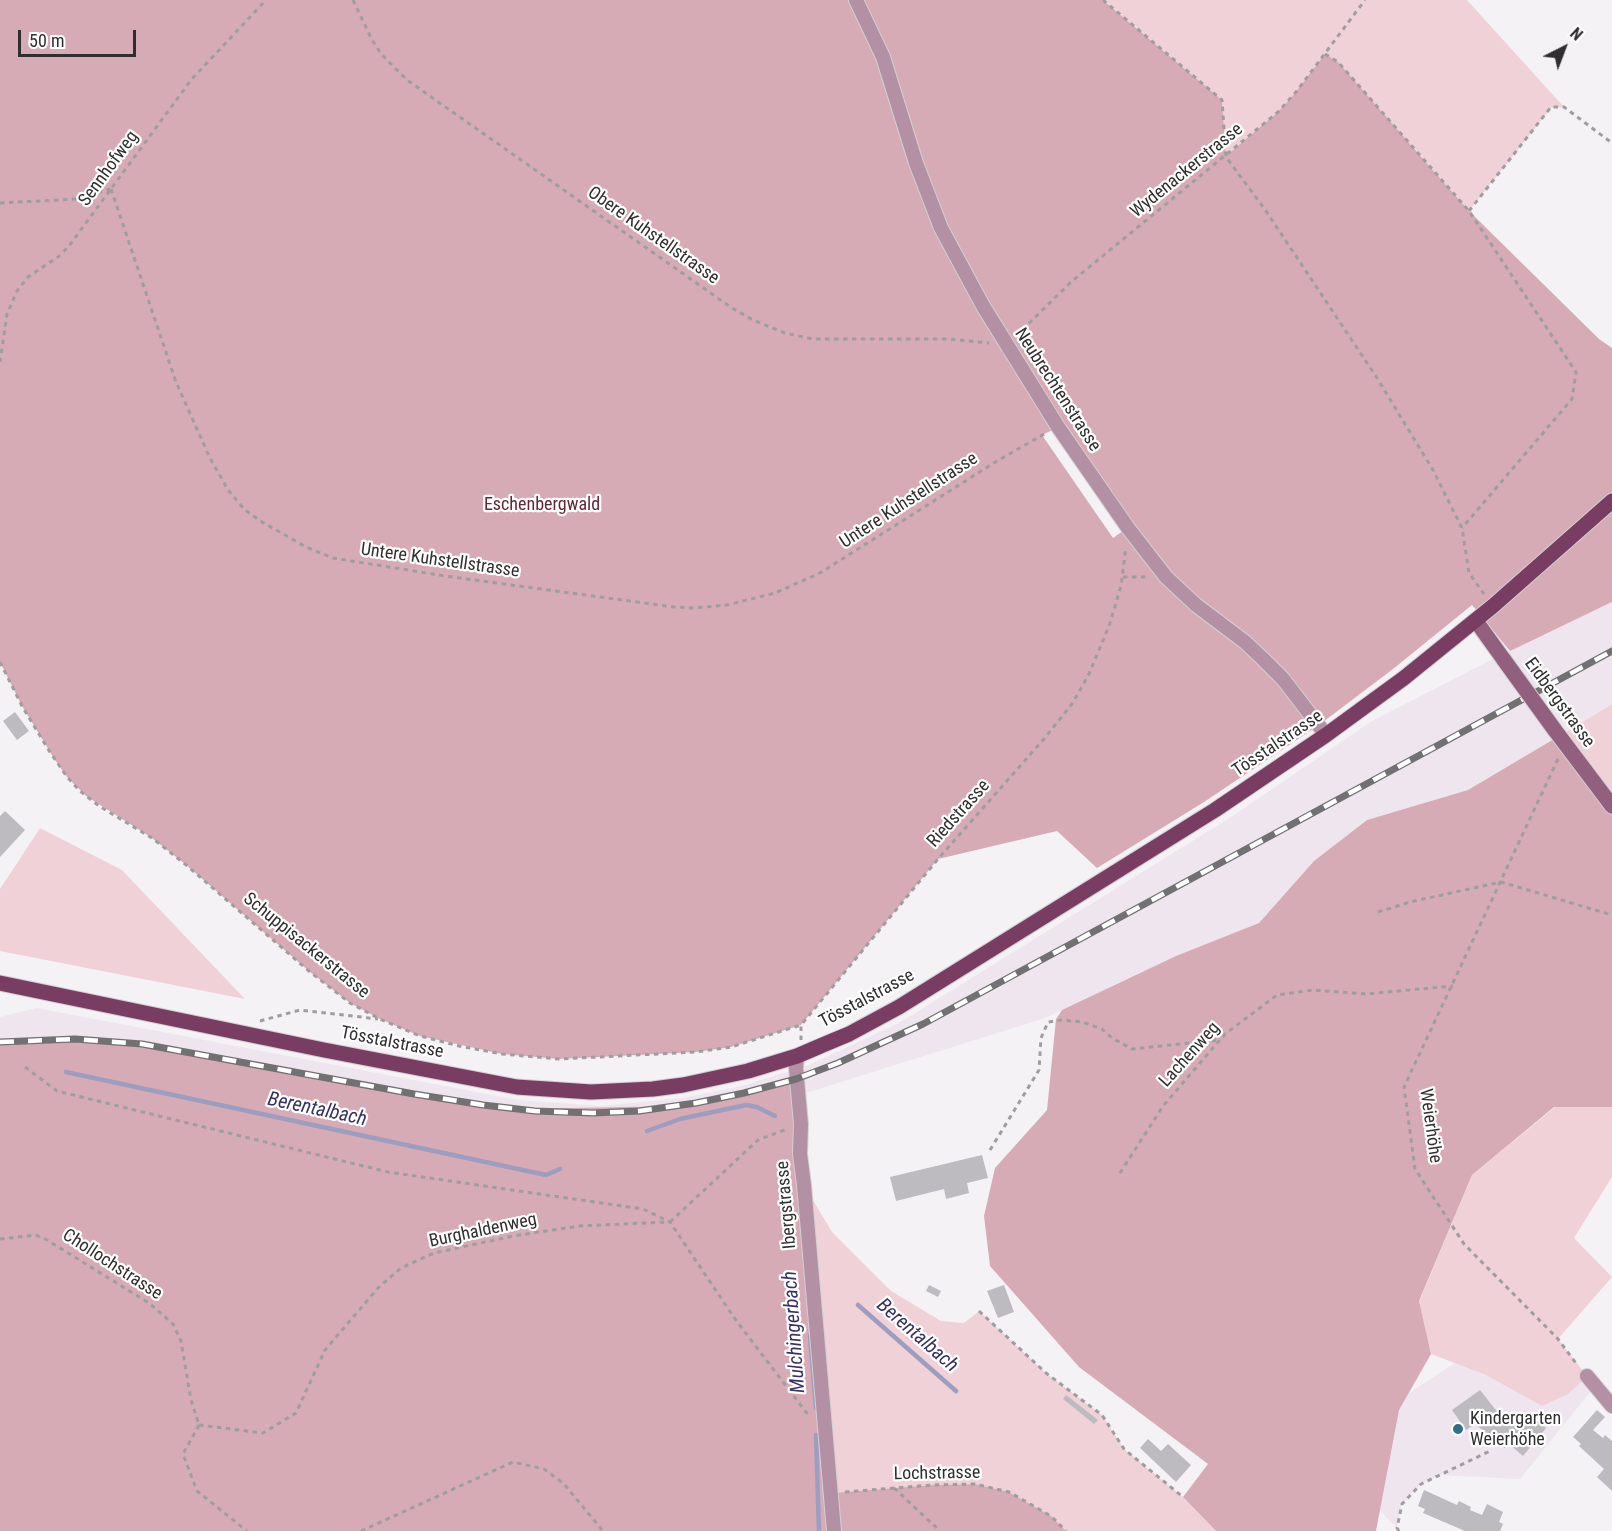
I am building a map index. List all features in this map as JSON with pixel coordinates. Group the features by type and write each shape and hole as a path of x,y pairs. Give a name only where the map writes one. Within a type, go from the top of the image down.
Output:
{"main road":[{"name":"Tösstalstrasse","path":"0,983 485,1082 556,1091 621,1091 683,1085 748,1071 797,1056 849,1034 899,1006 1215,810 1326,735 1476,621 1612,501"}],"street":[{"name":"Neubrechtenstrasse","path":"856,0 883,57 916,163 941,228 966,277 1059,427 1128,528 1166,577 1196,605 1263,658 1326,735"},
{"name":"Eidbergstrasse","path":"1476,621 1612,806"},
{"name":"Ibergstrasse","path":"797,1056 796,1079 801,1124 800,1154 834,1531"},
{"path":"1587,1376 1612,1406"}],"path":[{"name":"Sennhofweg","path":"0,361 7,314 17,291 34,272 64,252 191,80 266,0"},
{"name":"Obere Kuhstellstrasse","path":"353,0 372,40 382,55 407,80 732,308 753,320 785,333 813,339 948,339 1007,345"},
{"path":"1104,0 1222,100 1226,157 1266,211 1377,378 1433,470 1462,528 1469,573 1493,606"},
{"name":"Wydenackerstrasse","path":"1007,345 1071,282 1278,112 1296,92 1365,0"},
{"path":"1325,54 1338,62 1469,211 1576,372 1572,399 1462,528"},
{"path":"1469,211 1551,108 1564,107 1612,143"},
{"path":"0,203 78,199 111,189"},
{"name":"Untere Kuhstellstrasse","path":"111,189 176,382 205,447 228,490 245,510 262,522 306,547 333,558 445,576 674,607 711,608 768,596 820,573 997,461 1059,427"},
{"name":"Riedstrasse","path":"801,1025 938,859 1063,716 1080,691 1097,658 1109,626 1123,577 1128,528"},
{"path":"1123,577 1166,577"},
{"name":"Schuppisackerstrasse","path":"0,663 22,706 51,754 67,777 80,790 99,806 160,844 310,972 350,1003 380,1020 420,1036 459,1046 502,1054 559,1059 696,1052 731,1047 801,1025"},
{"name":"Weierhöhe","path":"1565,744 1404,1087 1415,1169 1464,1244 1558,1339 1587,1376"},
{"path":"1378,912 1410,902 1501,882 1612,915"},
{"name":"Lachenweg","path":"1120,1173 1163,1106 1219,1040 1277,995 1313,990 1366,994 1453,986"},
{"path":"265,1025 253,1023 300,1010 380,1020"},
{"path":"990,1150 1038,1070 1041,1038 1048,1022 1062,1020 1082,1022 1102,1029 1132,1050 1219,1040"},
{"path":"797,1056 801,1042 801,1025"},
{"path":"25,1067 57,1091 388,1172 643,1209 670,1222 735,1319 825,1436"},
{"path":"670,1222 758,1140 801,1124"},
{"name":"Burghaldenweg","path":"199,1425 263,1433 296,1413 325,1350 370,1297 400,1268 434,1253 513,1236 579,1226 670,1222"},
{"name":"Chollochstrasse","path":"0,1239 36,1235 47,1240 149,1303 173,1324 181,1341 190,1400 199,1425"},
{"path":"979,1311 1046,1373 1101,1415 1124,1449 1183,1497"},
{"path":"199,1425 183,1454 196,1491 247,1531"},
{"path":"1399,1531 1397,1528 1402,1504 1421,1484 1490,1451"},
{"path":"361,1531 513,1462 544,1469 564,1484 603,1531"},
{"name":"Lochstrasse","path":"832,1494 975,1484 1009,1492 1051,1516 1066,1531"},
{"path":"894,1488 939,1531"}],"shaded area":[{"path":"1104,0 1467,0 1564,107 1551,108 1469,211 1411,144 1296,92 1278,112 1226,157 1222,100"},
{"path":"1612,602 1612,704 1468,790 1367,820 1314,861 1259,923 1176,956 1045,1018 809,1092 682,1114 491,1124 0,1054 0,1017 37,1008 518,1100 601,1106 682,1098 742,1086 809,1065 899,1023 1228,819 1372,721 1530,640"},
{"path":"1612,704 1612,806 1559,736"},
{"path":"40,828 122,870 245,999 0,951 0,889"},
{"path":"1555,1107 1612,1107 1612,1177 1574,1238 1612,1277 1558,1339 1587,1376 1568,1394 1542,1406 1486,1375 1431,1354 1419,1302 1472,1175"},
{"path":"804,1185 832,1232 891,1291 941,1321 964,1323 979,1311 1046,1373 1102,1415 1124,1449 1183,1497 1216,1531 1066,1531 1051,1516 1009,1492 975,1484 832,1493"},
{"name":"Kindergarten Weierhöhe","path":"1455,1363 1486,1375 1587,1376 1595,1386 1520,1479 1441,1475 1421,1484 1402,1504 1397,1528 1321,1451"}],"green space":[{"name":"Eschenbergwald","path":"0,0 1103,0 1222,100 1226,156 1278,112 1325,54 1338,62 1469,211 1599,339 1612,348 1612,602 1510,651 1472,605 1319,725 1204,802 1097,868 1057,831 938,859 801,1025 731,1047 696,1052 559,1059 502,1054 420,1036 380,1019 350,1003 310,972 152,838 86,796 67,777 55,760 22,706 0,662","holes":["1059,427 1127,528 1113,538 1042,435"]},
{"path":"1559,736 1612,806 1612,1107 1554,1107 1472,1175 1419,1301 1431,1354 1399,1410 1376,1531 1216,1531 1183,1497 1208,1464 1079,1367 990,1266 984,1216 995,1168 1047,1110 1056,1019 1062,1010 1176,956 1259,923 1314,861 1367,820 1468,790"},
{"path":"75,1039 166,1048 513,1109 682,1106 796,1079 832,1493 975,1484 1009,1492 1051,1516 1066,1531 0,1531 0,1042"}],"building":[{"path":"15,712 29,731 17,740 3,721"},
{"path":"5,811 25,830 0,857 0,816"},
{"path":"982,1155 988,1178 967,1183 969,1193 946,1199 944,1189 896,1201 890,1177"},
{"path":"929,1285 941,1291 938,1297 926,1291"},
{"path":"1004,1285 1014,1312 998,1318 987,1291"},
{"path":"1480,1390 1495,1409 1516,1426 1527,1412 1546,1428 1523,1456 1509,1444 1505,1448 1475,1424 1466,1430 1452,1410"},
{"path":"1066,1395 1098,1420 1094,1424 1063,1399"},
{"path":"1597,1410 1605,1417 1593,1430 1603,1438 1605,1435 1612,1441 1612,1491 1597,1477 1604,1469 1579,1446 1581,1444 1573,1437"},
{"path":"1148,1439 1161,1451 1168,1444 1191,1465 1176,1482 1140,1448"},
{"path":"1424,1490 1457,1505 1459,1501 1471,1507 1470,1510 1482,1515 1487,1504 1503,1512 1499,1522 1503,1524 1500,1531 1465,1531 1423,1513 1425,1509 1418,1506"}],"waterway":[{"name":"Berentalbach","path":"66,1072 546,1175 560,1169"},
{"name":"Berentalbach","path":"647,1131 680,1119 746,1105 757,1107 775,1116"},
{"name":"Berentalbach","path":"858,1305 956,1391"},
{"name":"Mulchingerbach","path":"810,1336 816,1408"},
{"name":"Mulchingerbach","path":"816,1435 819,1531"}],"railway":[{"path":"0,1042 75,1039 142,1044 414,1094 535,1111 593,1113 639,1111 744,1093 796,1079 838,1063 923,1024 1612,651"}],"place":[{"name":"Kindergarten Weierhöhe","path":"1458,1429"}]}
